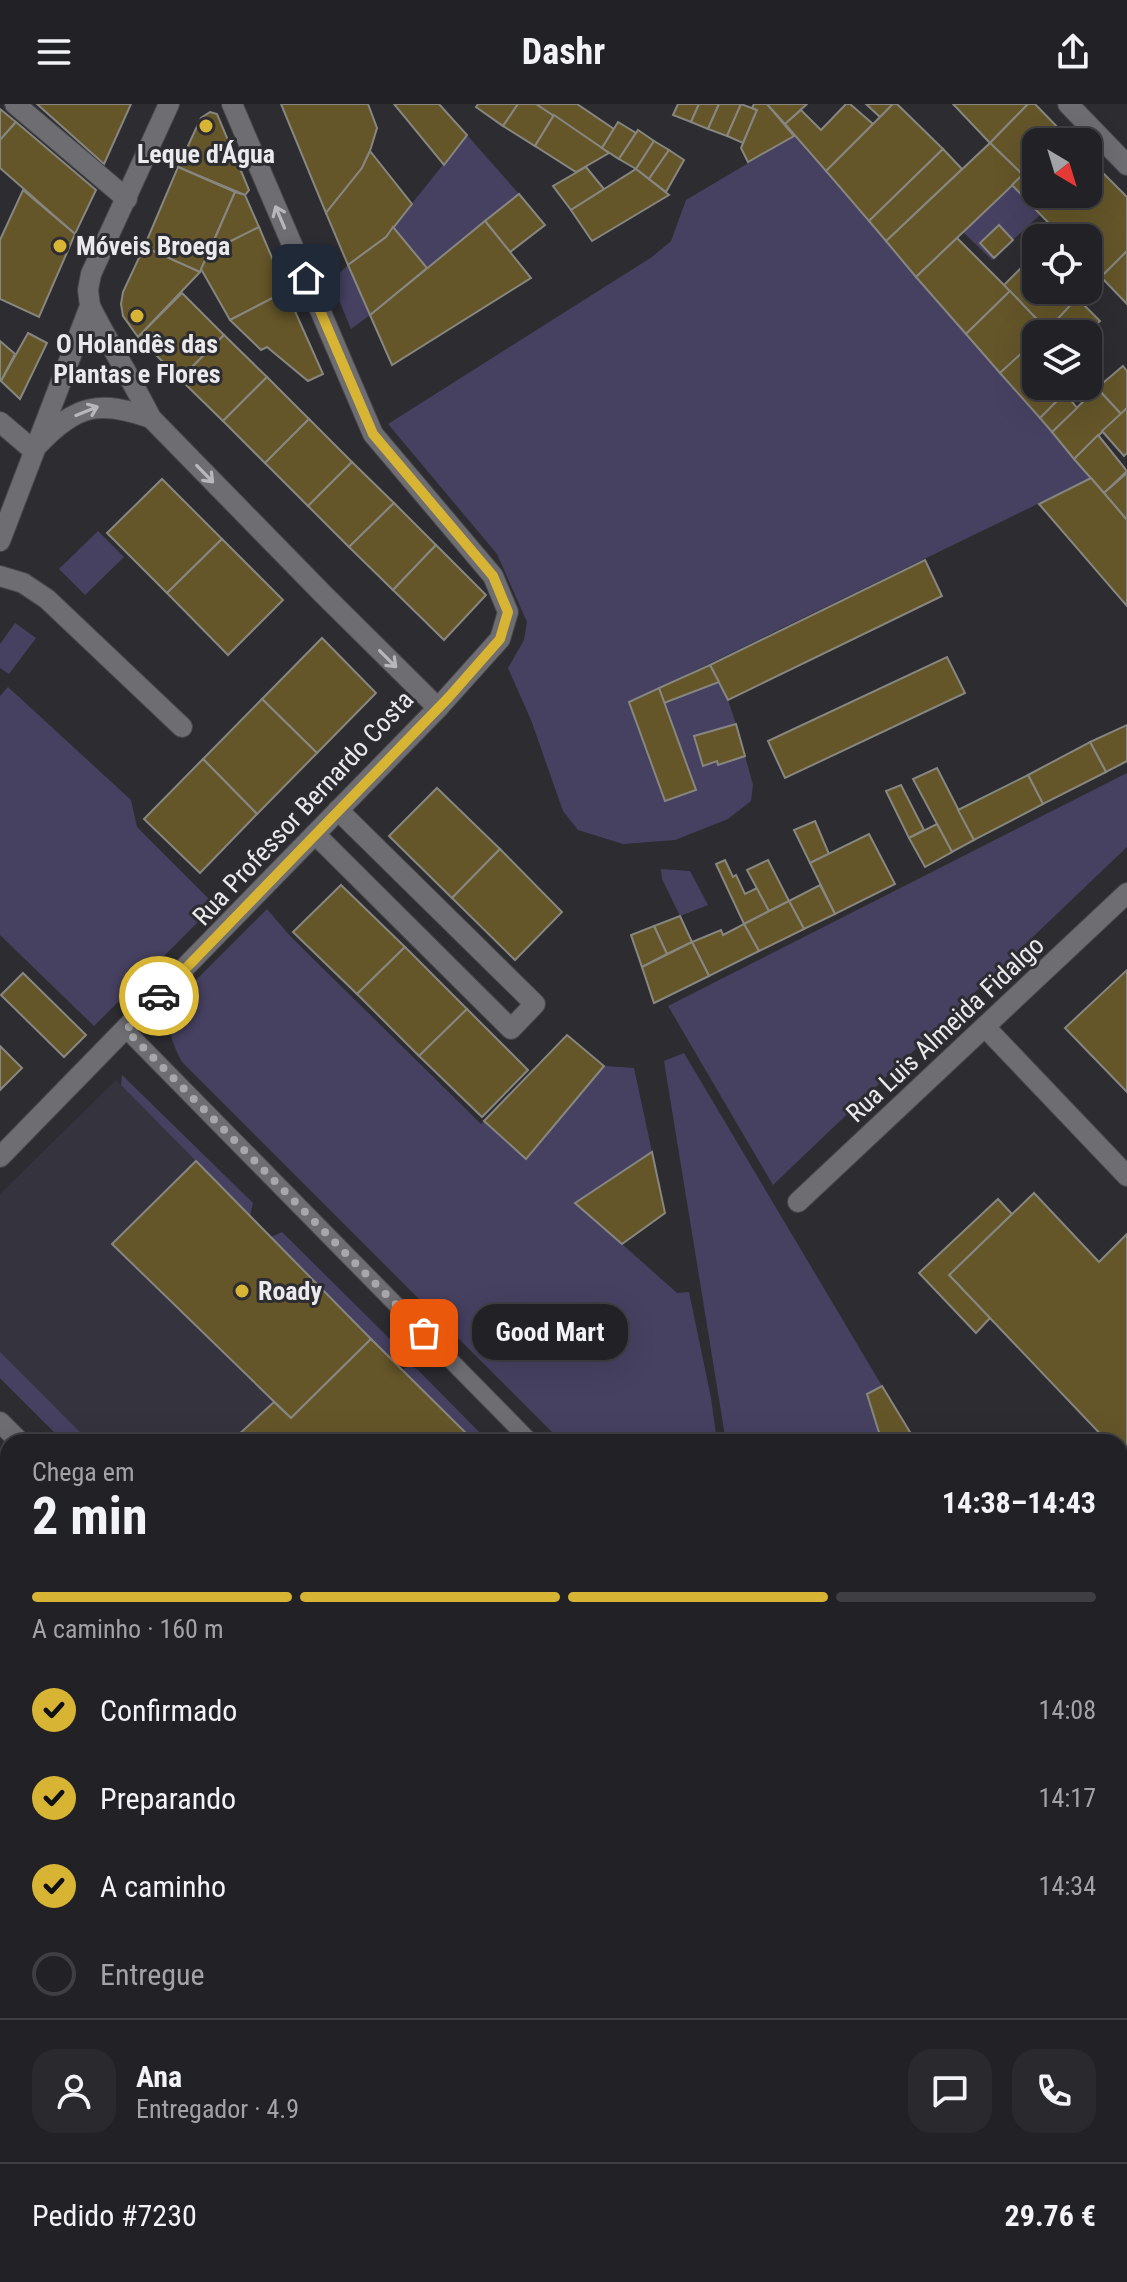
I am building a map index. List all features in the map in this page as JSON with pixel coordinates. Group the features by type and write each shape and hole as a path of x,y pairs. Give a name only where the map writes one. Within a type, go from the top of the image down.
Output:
{"street":[{"path":"15,104 127,199"},
{"path":"0,541 90,306 88,290 91,274 169,104"},
{"path":"232,104 373,434 493,576 508,612 500,639 438,708"},
{"path":"1068,104 1127,165"},
{"name":"Rua Professor Bernardo Costa","path":"0,1157 438,708 151,418 114,356 90,306"},
{"path":"33,450 55,428 98,406 124,408 151,418"},
{"path":"0,422 33,450"},
{"path":"0,576 23,583 47,599 182,727"},
{"path":"315,834 511,1029 535,1004 338,810"},
{"name":"Rua Luis Almeida Fidalgo","path":"798,1202 1127,893"},
{"path":"986,1028 1127,1176"}],"lane":[{"path":"126,1030 523,1434"}],"shaded area":[{"path":"467,135 519,194 427,268 393,227"},
{"path":"794,136 1091,478 630,702 665,801 696,790 664,703 719,682 736,724 695,736 703,765 717,761 718,765 745,756 753,785 751,801 728,819 675,840 623,844 578,830 563,811 531,720 508,668 524,640 527,622 497,554 388,424 652,257 671,241 686,200"},
{"path":"1012,185 1022,196 1022,208 1033,208 1040,215 1030,224 1022,224 1022,232 1013,240 998,225 980,243 994,258 992,260 963,232"},
{"path":"348,265 370,315 351,329 331,281"},
{"path":"98,531 124,557 85,595 59,569"},
{"path":"15,623 36,638 9,674 0,668 0,644"},
{"path":"8,687 131,800 137,827 215,905 94,1026 0,935 0,696"},
{"path":"1127,773 1127,847 773,1185 668,1006"},
{"path":"661,869 690,871 708,905 680,916 662,879"},
{"path":"267,909 290,936 481,1124 484,1121 526,1158 604,1066 634,1068 652,1152 576,1203 677,1293 689,1292 716,1434 554,1434 182,1062 171,1036 171,1022 181,995"},
{"path":"684,1053 882,1386 882,1434 725,1434 664,1061"},
{"path":"122,1075 253,1203 250,1216 121,1085"},
{"path":"116,1080 467,1434 82,1434 0,1352 0,1194"},
{"path":"282,1232 395,1344 398,1351 394,1363 271,1237"},
{"path":"0,1352 82,1434 56,1434 0,1378"},
{"path":"409,1366 417,1369 481,1434 467,1434 402,1370"}],"building":[{"path":"37,104 131,104 104,164"},
{"path":"281,104 368,104 377,128 370,151 362,168 326,213"},
{"path":"394,104 439,104 467,135 444,165"},
{"path":"478,104 518,104 503,126 476,107"},
{"path":"518,104 536,104 554,115 535,146 503,126"},
{"path":"536,104 577,104 614,129 602,148"},
{"path":"678,104 699,104 691,122 673,115"},
{"path":"699,104 719,104 708,129 691,122"},
{"path":"719,104 741,104 727,136 708,129"},
{"path":"741,104 757,110 743,143 727,136"},
{"path":"754,104 767,104 794,136 748,162 741,148 757,110 752,108"},
{"path":"767,104 807,104 785,124"},
{"path":"846,104 873,124 826,171 785,124 801,110 821,130"},
{"path":"866,104 893,104 880,117"},
{"path":"893,104 897,104 943,149 869,221 826,171"},
{"path":"953,104 1028,104 990,143"},
{"path":"1028,104 1035,104 1058,128 1022,128 1022,174 990,143"},
{"path":"0,109 16,122 0,140"},
{"path":"210,112 217,114 244,178 249,190 245,195 178,167 201,118"},
{"path":"554,115 609,153 576,172 535,146"},
{"path":"16,122 96,190 75,234 0,168 0,140"},
{"path":"618,122 636,133 619,159 602,148"},
{"path":"638,130 654,141 636,169 619,159"},
{"path":"654,141 669,150 649,179 636,169"},
{"path":"990,143 1022,174 916,277 886,241"},
{"path":"943,149 962,169 886,241 869,221"},
{"path":"669,150 684,160 666,192 649,179"},
{"path":"370,151 412,204 386,237 348,265 326,213 362,168"},
{"path":"178,167 235,192 200,272 144,247"},
{"path":"586,167 604,189 571,210 553,186"},
{"path":"636,169 669,195 592,241 571,210"},
{"path":"1102,172 1127,197 1127,251 1102,276 1102,224 1050,224 1034,208 1102,208"},
{"path":"1022,175 1022,195 1012,185"},
{"path":"23,190 75,234 39,317 0,299 0,240"},
{"path":"235,192 245,195 259,227 209,252"},
{"path":"519,194 545,225 510,252 485,221"},
{"path":"485,221 531,278 392,365 370,315"},
{"path":"999,225 1013,240 994,258 980,243"},
{"path":"259,227 286,291 230,320 201,269 209,252"},
{"path":"393,227 427,268 370,315 348,265 386,237"},
{"path":"957,238 1010,291 966,334 916,277"},
{"path":"144,247 200,272 138,337 123,316 121,304 123,292"},
{"path":"1127,251 1127,304 1102,278"},
{"path":"1022,267 1022,304 1004,285"},
{"path":"286,291 323,374 308,381 267,347 261,350 230,320"},
{"path":"1010,291 1038,320 1022,320 1022,353 1000,373 966,334"},
{"path":"182,293 224,335 180,379 138,337"},
{"path":"1022,304 1072,304 1057,320 1037,320"},
{"path":"1071,304 1083,304 1099,320 1057,320"},
{"path":"28,333 47,343 20,399 1,381"},
{"path":"224,335 267,377 223,421 180,379"},
{"path":"0,341 15,354 1,381 0,381"},
{"path":"1022,353 1022,398 1000,373"},
{"path":"1123,366 1127,371 1127,408 1121,414 1102,393 1102,384"},
{"path":"267,377 309,419 265,463 223,421"},
{"path":"1102,393 1121,414 1074,459 1052,432 1085,400 1102,400"},
{"path":"1024,400 1058,400 1040,418"},
{"path":"1058,400 1071,400 1077,408 1052,432 1040,418"},
{"path":"1127,408 1127,453 1124,456 1102,431"},
{"path":"309,419 352,462 308,506 265,463"},
{"path":"1098,435 1127,471 1104,493 1074,459"},
{"path":"352,462 394,503 349,547 308,506"},
{"path":"1127,473 1127,520 1104,493"},
{"path":"1091,478 1127,520 1127,606 1039,504"},
{"path":"162,479 222,539 167,593 107,533"},
{"path":"394,503 436,545 393,590 349,547"},
{"path":"222,539 283,600 228,655 167,593"},
{"path":"436,545 486,595 444,640 393,590"},
{"path":"925,560 942,596 728,700 710,665"},
{"path":"322,638 376,693 317,753 262,699"},
{"path":"947,657 965,693 785,778 768,741"},
{"path":"710,665 719,682 664,703 659,688"},
{"path":"659,688 696,790 665,801 629,702"},
{"path":"262,699 317,753 257,814 203,759"},
{"path":"736,724 745,756 718,765 717,761 703,766 694,736"},
{"path":"1127,725 1127,761 1106,772 1090,742"},
{"path":"1090,742 1106,772 1043,804 1028,775"},
{"path":"203,759 257,814 200,873 144,819"},
{"path":"937,768 974,840 952,852 913,779"},
{"path":"1028,775 1043,804 974,840 958,810"},
{"path":"901,785 924,830 909,838 886,791"},
{"path":"437,788 500,849 452,898 389,836"},
{"path":"815,821 829,854 810,863 794,830"},
{"path":"937,824 952,852 925,867 909,838"},
{"path":"869,834 895,884 835,914 810,863"},
{"path":"500,849 562,912 515,960 452,898"},
{"path":"725,860 745,894 757,888 769,911 744,924 716,864"},
{"path":"768,860 789,901 769,911 747,870"},
{"path":"341,885 405,947 357,994 293,932"},
{"path":"820,885 835,914 804,929 789,901"},
{"path":"789,901 804,929 759,951 744,924"},
{"path":"680,916 692,942 667,954 654,926"},
{"path":"744,924 759,951 709,976 692,942 721,930 723,935"},
{"path":"654,926 667,954 642,967 631,935"},
{"path":"692,942 709,976 654,1003 642,967"},
{"path":"405,947 467,1009 419,1056 357,994"},
{"path":"1127,970 1127,1092 1065,1028"},
{"path":"23,973 86,1035 64,1057 1,995"},
{"path":"467,1009 528,1070 482,1117 419,1056"},
{"path":"567,1035 604,1066 526,1159 484,1121"},
{"path":"0,1046 22,1068 0,1090"},
{"path":"652,1152 665,1213 622,1244 575,1203"},
{"name":"Roady","path":"196,1161 371,1339 291,1418 112,1244"},
{"path":"1034,1193 1099,1262 1127,1234 1127,1434 1100,1434 949,1275"},
{"path":"998,1199 1012,1214 949,1275 990,1318 976,1333 919,1273"},
{"path":"371,1339 467,1434 239,1434 274,1402 291,1418"},
{"path":"882,1386 911,1434 880,1434 867,1394"}],"way so far":[{"path":"159,996 126,1030 424,1333"}],"place":[{"name":"Leque d'Água","path":"206,126"},
{"name":"Móveis Broega","path":"60,246"},
{"name":"O Holandês das Plantas e Flores","path":"137,316"},
{"name":"Roady","path":"242,1291"},
{"name":"Good Mart","path":"424,1333"}],"route":[{"path":"159,996 449,697 500,639 508,612 493,576 373,434 306,278"}]}
